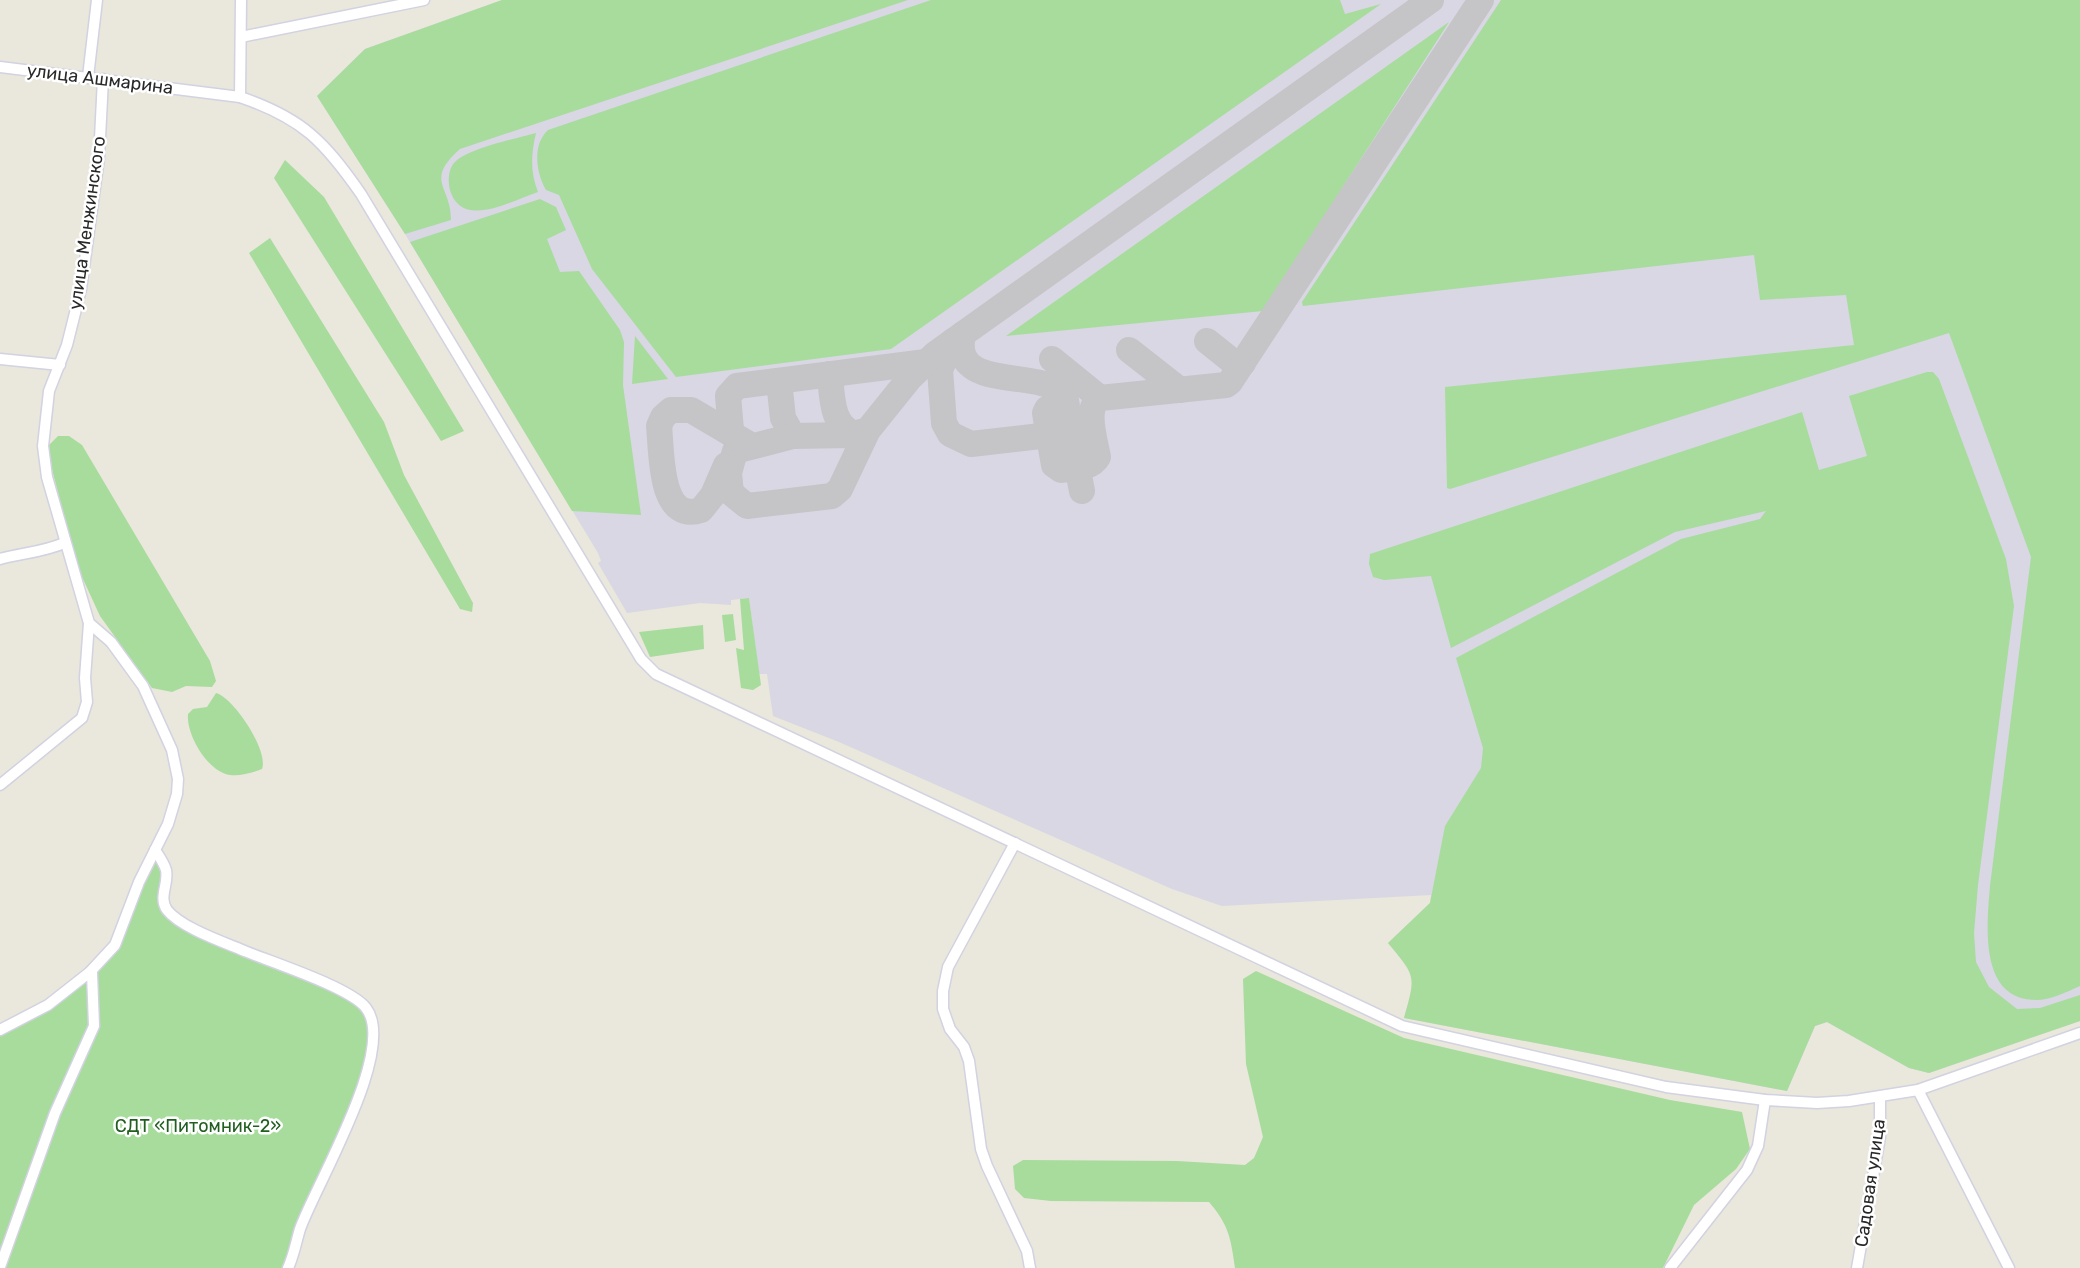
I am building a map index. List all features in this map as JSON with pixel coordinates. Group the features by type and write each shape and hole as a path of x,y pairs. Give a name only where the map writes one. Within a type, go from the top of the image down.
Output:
{"street":[{"path":"88,77 97,0"},
{"path":"240,97 241,0"},
{"path":"241,37 424,0"},
{"name":"улица Ашмарина","path":"0,67 240,97 266,105 313,134 334,155 361,194 650,669 1402,1026 1666,1087 1766,1100 1816,1103 1880,1097 1918,1089 2080,1033"},
{"name":"улица Менжинского","path":"89,623 64,543 47,477 43,446 49,391 60,365 76,313 86,256 99,158 102,79"},
{"path":"0,359 60,365"},
{"path":"0,560 26,552 49,550 64,543"},
{"path":"0,785 82,718 87,702 85,678 89,623"},
{"path":"0,1030 48,1005 90,972 115,945 168,824 177,794 178,779 172,750 143,686 111,642 89,623"},
{"path":"1015,843 948,968 942,1009 950,1029 964,1047 969,1061 981,1149 1027,1251 1030,1268"},
{"path":"155,850 166,870 163,896 165,905 177,919 228,944 336,987 367,1008 372,1020 375,1045 371,1064 355,1107 300,1229 288,1268"},
{"path":"0,1267 55,1113 94,1026 92,974 90,972"},
{"path":"1918,1089 2009,1268"},
{"name":"Садовая улица","path":"1857,1268 1880,1137 1880,1097"},
{"path":"1670,1268 1748,1170 1758,1146 1766,1100"}],"shaded area":[{"path":"502,0 2080,0 2080,1021 1929,1073 1909,1068 1827,1022 1815,1026 1787,1091 1404,1018 1414,982 1410,969 1388,943 1430,903 1431,895 1222,906 1172,889 839,742 773,716 767,674 759,674 749,598 731,600 731,605 700,603 627,613 598,563 601,561 598,553 405,234 317,96 365,49"}],"green space":[{"path":"502,0 908,0 460,149 449,160 441,176 451,220 405,234 317,96 365,49"},
{"path":"931,0 1340,0 1345,14 1381,4 891,349 676,377 592,269 559,195 546,190 537,159 543,136 548,130"},
{"path":"1501,0 2080,0 2080,986 2041,1000 2017,997 2004,988 1995,974 1990,957 1988,920 1990,886 2031,557 1949,333 1450,489 1447,488 1445,387 1854,345 1846,295 1760,300 1754,255 1303,306 1302,302"},
{"path":"1449,22 1263,311 1006,336"},
{"path":"536,133 532,163 538,192 501,206 476,211 456,202 449,183 454,163 480,148"},
{"path":"285,160 324,197 464,431 441,441 274,178"},
{"path":"540,199 556,207 566,230 547,239 560,272 579,271 620,330 624,342 623,385 641,515 572,511 410,242"},
{"path":"270,238 384,422 404,475 473,603 472,612 460,609 249,253"},
{"path":"635,336 668,379 632,384"},
{"path":"1933,372 1939,379 2006,559 2014,606 1978,885 1974,933 1976,962 1989,987 2017,1009 2040,1008 2080,995 2080,1021 1929,1073 1909,1068 1827,1022 1815,1026 1787,1091 1404,1018 1412,984 1411,977 1409,970 1388,943 1430,903 1445,826 1481,768 1483,748 1456,658 1681,539 1760,519 1766,511 1675,532 1451,648 1431,576 1384,580 1373,577 1369,564 1370,554 1802,412 1819,470 1867,456 1849,396"},
{"path":"58,436 69,436 82,445 210,661 216,681 212,687 186,686 172,692 152,688 100,616 77,566 48,454 49,445"},
{"path":"749,598 761,685 753,690 741,688 736,648 744,650 740,599"},
{"path":"733,614 736,640 725,642 722,615"},
{"path":"703,625 704,649 650,657 639,632"},
{"path":"216,693 232,704 248,726 260,750 263,761 262,769 246,774 230,775 214,767 200,751 188,723 188,714 193,709 207,707"},
{"name":"СДТ «Питомник-2»","path":"154,857 161,864 167,912 357,1002 370,1018 369,1064 286,1268 3,1268 42,1159 89,1044 94,973"},
{"path":"1256,971 1404,1038 1670,1100 1742,1112 1750,1149 1736,1169 1694,1205 1663,1268 1235,1268 1228,1233 1221,1218 1209,1202 1051,1201 1024,1198 1015,1189 1013,1166 1023,1160 1177,1161 1245,1165 1254,1158 1263,1137 1246,1064 1243,979"},
{"path":"90,973 93,1025 0,1261 0,1032"}],"taxiway":[{"path":"868,430 840,489 832,496 747,506 731,493 729,473 735,451 793,436 849,435 868,430 909,379 935,354 1431,0"},
{"path":"1082,491 1067,412 1058,407 1047,409 1045,413 1054,465 1061,470 1077,468 1082,467 1087,466 1091,464 1098,457 1092,417 1095,403 1100,398 1226,385 1230,382 1481,0"},
{"path":"953,341 940,370 944,423 950,434 971,444 1049,435 1062,425 1066,419 1067,410 1062,394 1049,385 990,374 973,368 963,355 963,334"},
{"path":"1207,341 1232,361 1243,363"},
{"path":"1129,350 1180,390"},
{"path":"1052,359 1100,398"},
{"path":"734,437 731,430 728,396 737,386 926,362"},
{"path":"830,374 837,418 848,431 856,434"},
{"path":"779,381 783,418 793,436"},
{"path":"726,465 713,495 701,510 687,512 677,507 665,483 659,426 663,417 671,410 691,410 752,446"}]}
